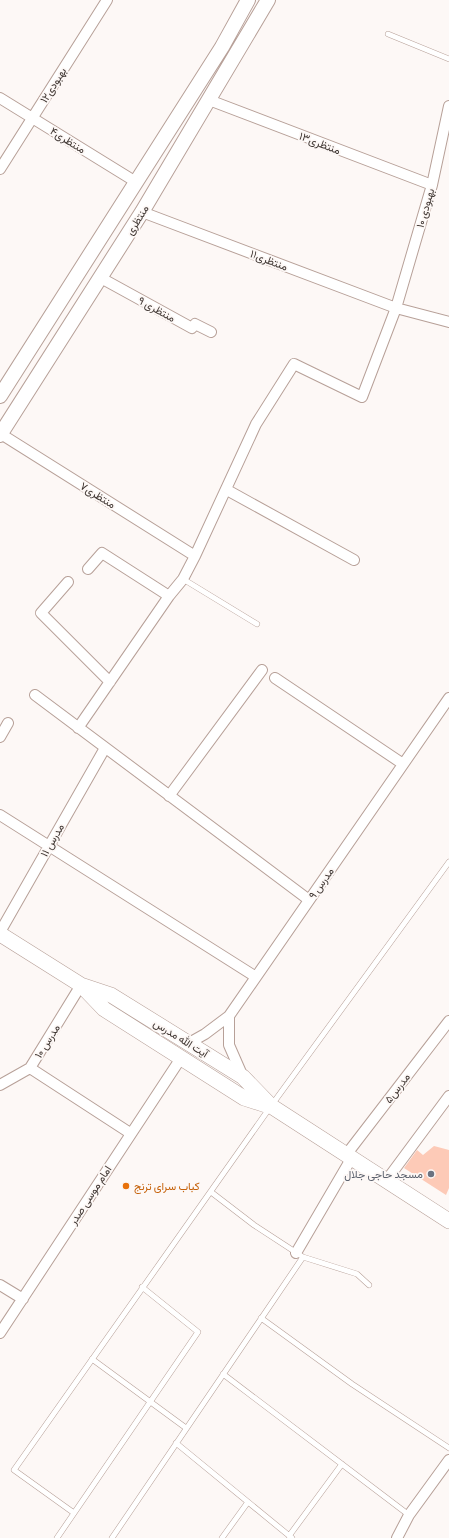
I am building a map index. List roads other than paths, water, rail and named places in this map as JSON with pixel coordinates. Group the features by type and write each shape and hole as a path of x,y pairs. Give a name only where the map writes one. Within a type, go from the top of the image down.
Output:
{"main road":[{"name":"آیت الله مدرس","path":"0,933 81,985 104,1009 180,1058 244,1098 271,1106"},
{"name":"آیت الله مدرس","path":"81,985 111,995 243,1077 271,1106 449,1221"}],"street":[{"name":"بهبودی۱۲","path":"0,169 107,0"},
{"name":"منتظری","path":"0,396 222,47 248,0"},
{"name":"منتظری","path":"0,435 142,212 268,0"},
{"path":"222,47 236,56"},
{"name":"منتظری۴","path":"0,98 136,182"},
{"name":"منتظری۱۳","path":"209,100 432,185"},
{"name":"بهبودی ۱۰","path":"227,490 256,424 294,364 362,397 396,308 432,185 449,106"},
{"name":"منتظری۱۱","path":"142,212 396,308 449,322"},
{"name":"منتظری ۹","path":"101,278 192,328 195,324 211,332"},
{"name":"منتظری۷","path":"0,435 195,556"},
{"path":"78,728 169,596 183,579 227,490 354,560"},
{"path":"88,569 102,553 169,596"},
{"path":"68,582 40,613 110,682"},
{"path":"169,796 262,670"},
{"path":"275,678 403,764"},
{"path":"35,695 309,900"},
{"name":"مدرس ۹","path":"229,1016 449,698"},
{"path":"0,737 8,723"},
{"name":"مدرس ۱۱","path":"0,933 106,748"},
{"path":"0,815 256,977"},
{"name":"مدرس ۱۰","path":"1,1083 30,1068 81,985"},
{"path":"189,1043 205,1034 229,1016"},
{"path":"229,1016 228,1045 243,1077"},
{"name":"مدرس۵","path":"300,1255 348,1157 449,1021"},
{"name":"امام موسی صدر","path":"0,1333 180,1058"},
{"path":"30,1068 130,1133"},
{"path":"386,1181 449,1096"},
{"path":"0,1285 23,1299"},
{"path":"397,1538 409,1515 449,1460"}],"lane":[{"path":"388,34 449,59"},
{"path":"183,579 257,624"},
{"path":"74,1513 14,1470 271,1106 449,862"},
{"path":"210,1192 254,1225 300,1255 357,1274 369,1285"},
{"path":"112,1538 261,1318 300,1255"},
{"path":"57,1538 198,1332 142,1287"},
{"path":"261,1318 352,1384 449,1448"},
{"path":"92,1359 186,1428"},
{"path":"223,1374 409,1515"},
{"path":"176,1443 290,1537 342,1464"},
{"path":"222,1538 248,1502"}],"place":[{"name":"مسجد حاجی جلال","path":"431,1174"},
{"name":"کباب سرای ترنج","path":"126,1186"}]}
